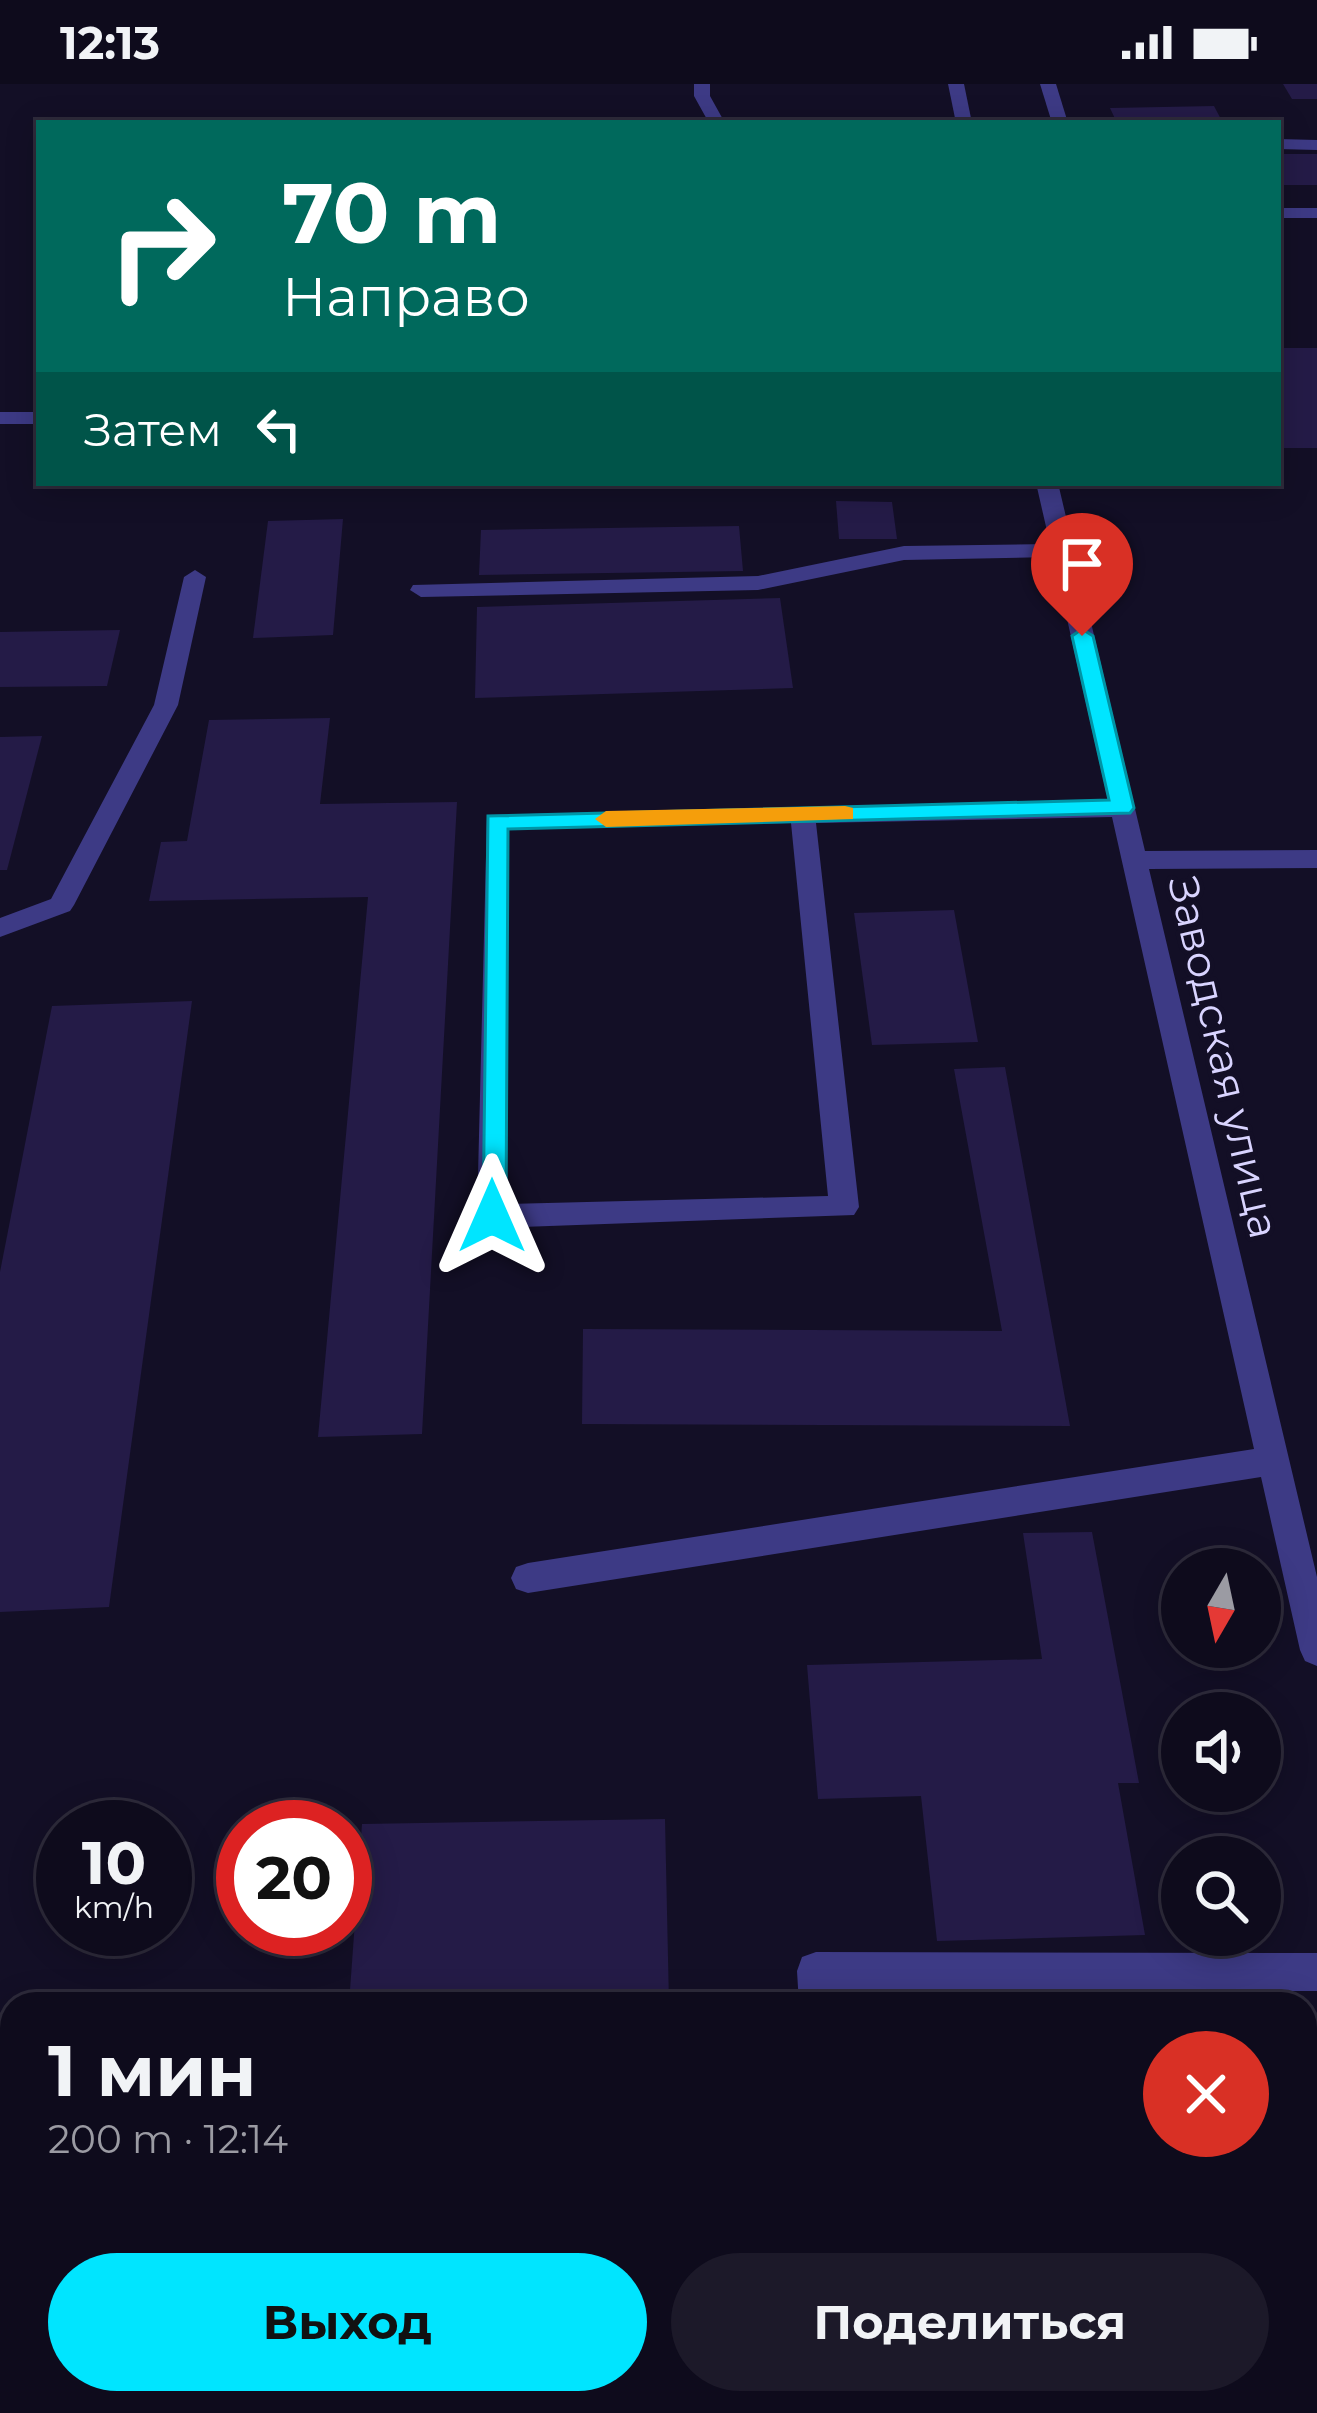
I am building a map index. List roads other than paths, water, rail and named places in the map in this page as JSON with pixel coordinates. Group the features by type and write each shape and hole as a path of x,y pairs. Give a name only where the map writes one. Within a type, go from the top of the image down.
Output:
{"street":[{"path":"702,84 702,96 715,120"},
{"path":"956,84 963,120"},
{"path":"1048,84 1059,120"},
{"path":"1281,144 1317,146"},
{"path":"1281,213 1317,213"},
{"path":"0,418 36,418"},
{"name":"Заводская улица","path":"1048,486 1315,1632"},
{"path":"421,590 758,584 904,553 1062,550"},
{"path":"0,928 61,905 166,705 195,577"},
{"path":"803,814 844,1207 492,1216 496,821 803,814 1122,808"},
{"path":"1135,860 1317,859"},
{"path":"528,1578 1276,1460"},
{"path":"817,1992 816,1970 1317,1972"}]}
